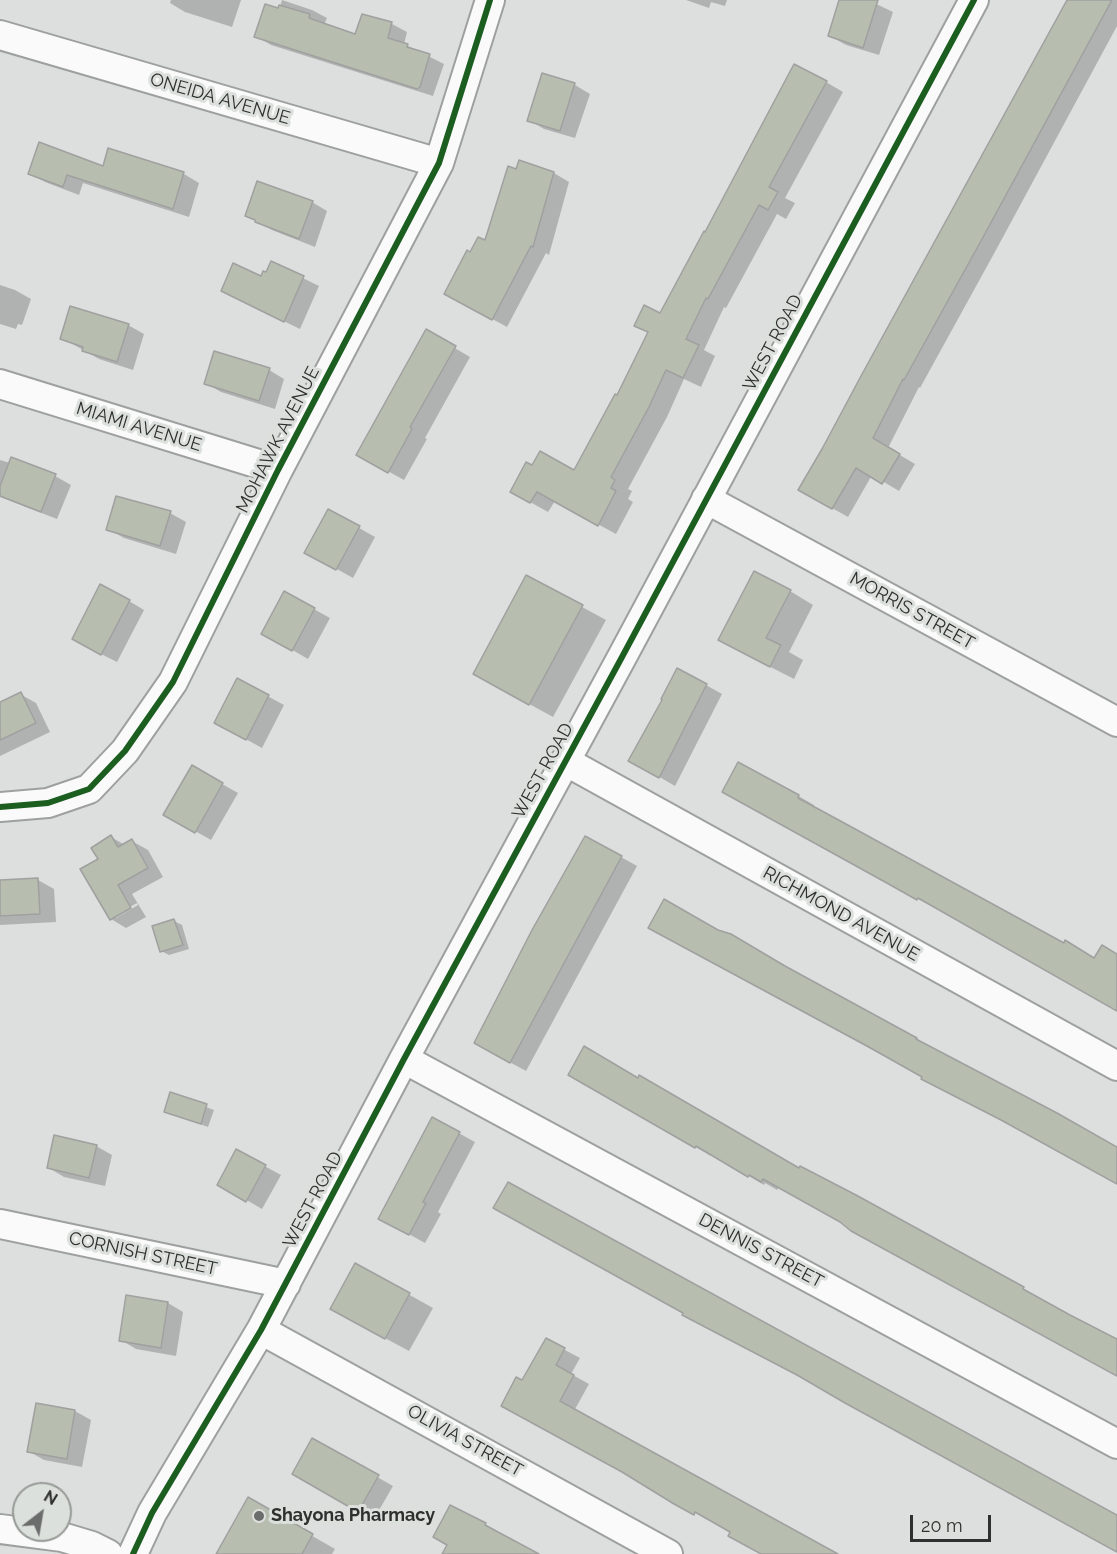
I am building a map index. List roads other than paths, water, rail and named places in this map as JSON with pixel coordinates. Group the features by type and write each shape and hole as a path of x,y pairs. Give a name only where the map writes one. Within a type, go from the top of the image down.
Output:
{"street":[{"name":"MOHAWK AVENUE","path":"0,807 48,803 89,789 125,751 173,682 278,470 439,163 490,0"},
{"name":"WEST ROAD","path":"133,1554 152,1513 286,1284 404,1059 975,0"},
{"name":"ONEIDA AVENUE","path":"0,35 439,163"},
{"name":"MIAMI AVENUE","path":"0,384 278,470"},
{"name":"MORRIS STREET","path":"706,499 1117,722"},
{"name":"RICHMOND AVENUE","path":"565,761 1117,1066"},
{"name":"DENNIS STREET","path":"404,1059 1117,1444"},
{"name":"CORNISH STREET","path":"0,1224 286,1284"},
{"name":"OLIVIA STREET","path":"261,1330 668,1554"},
{"path":"0,1529 62,1537 93,1546 108,1554"}],"place":[{"name":"Shayona Pharmacy","path":"259,1516"}]}
